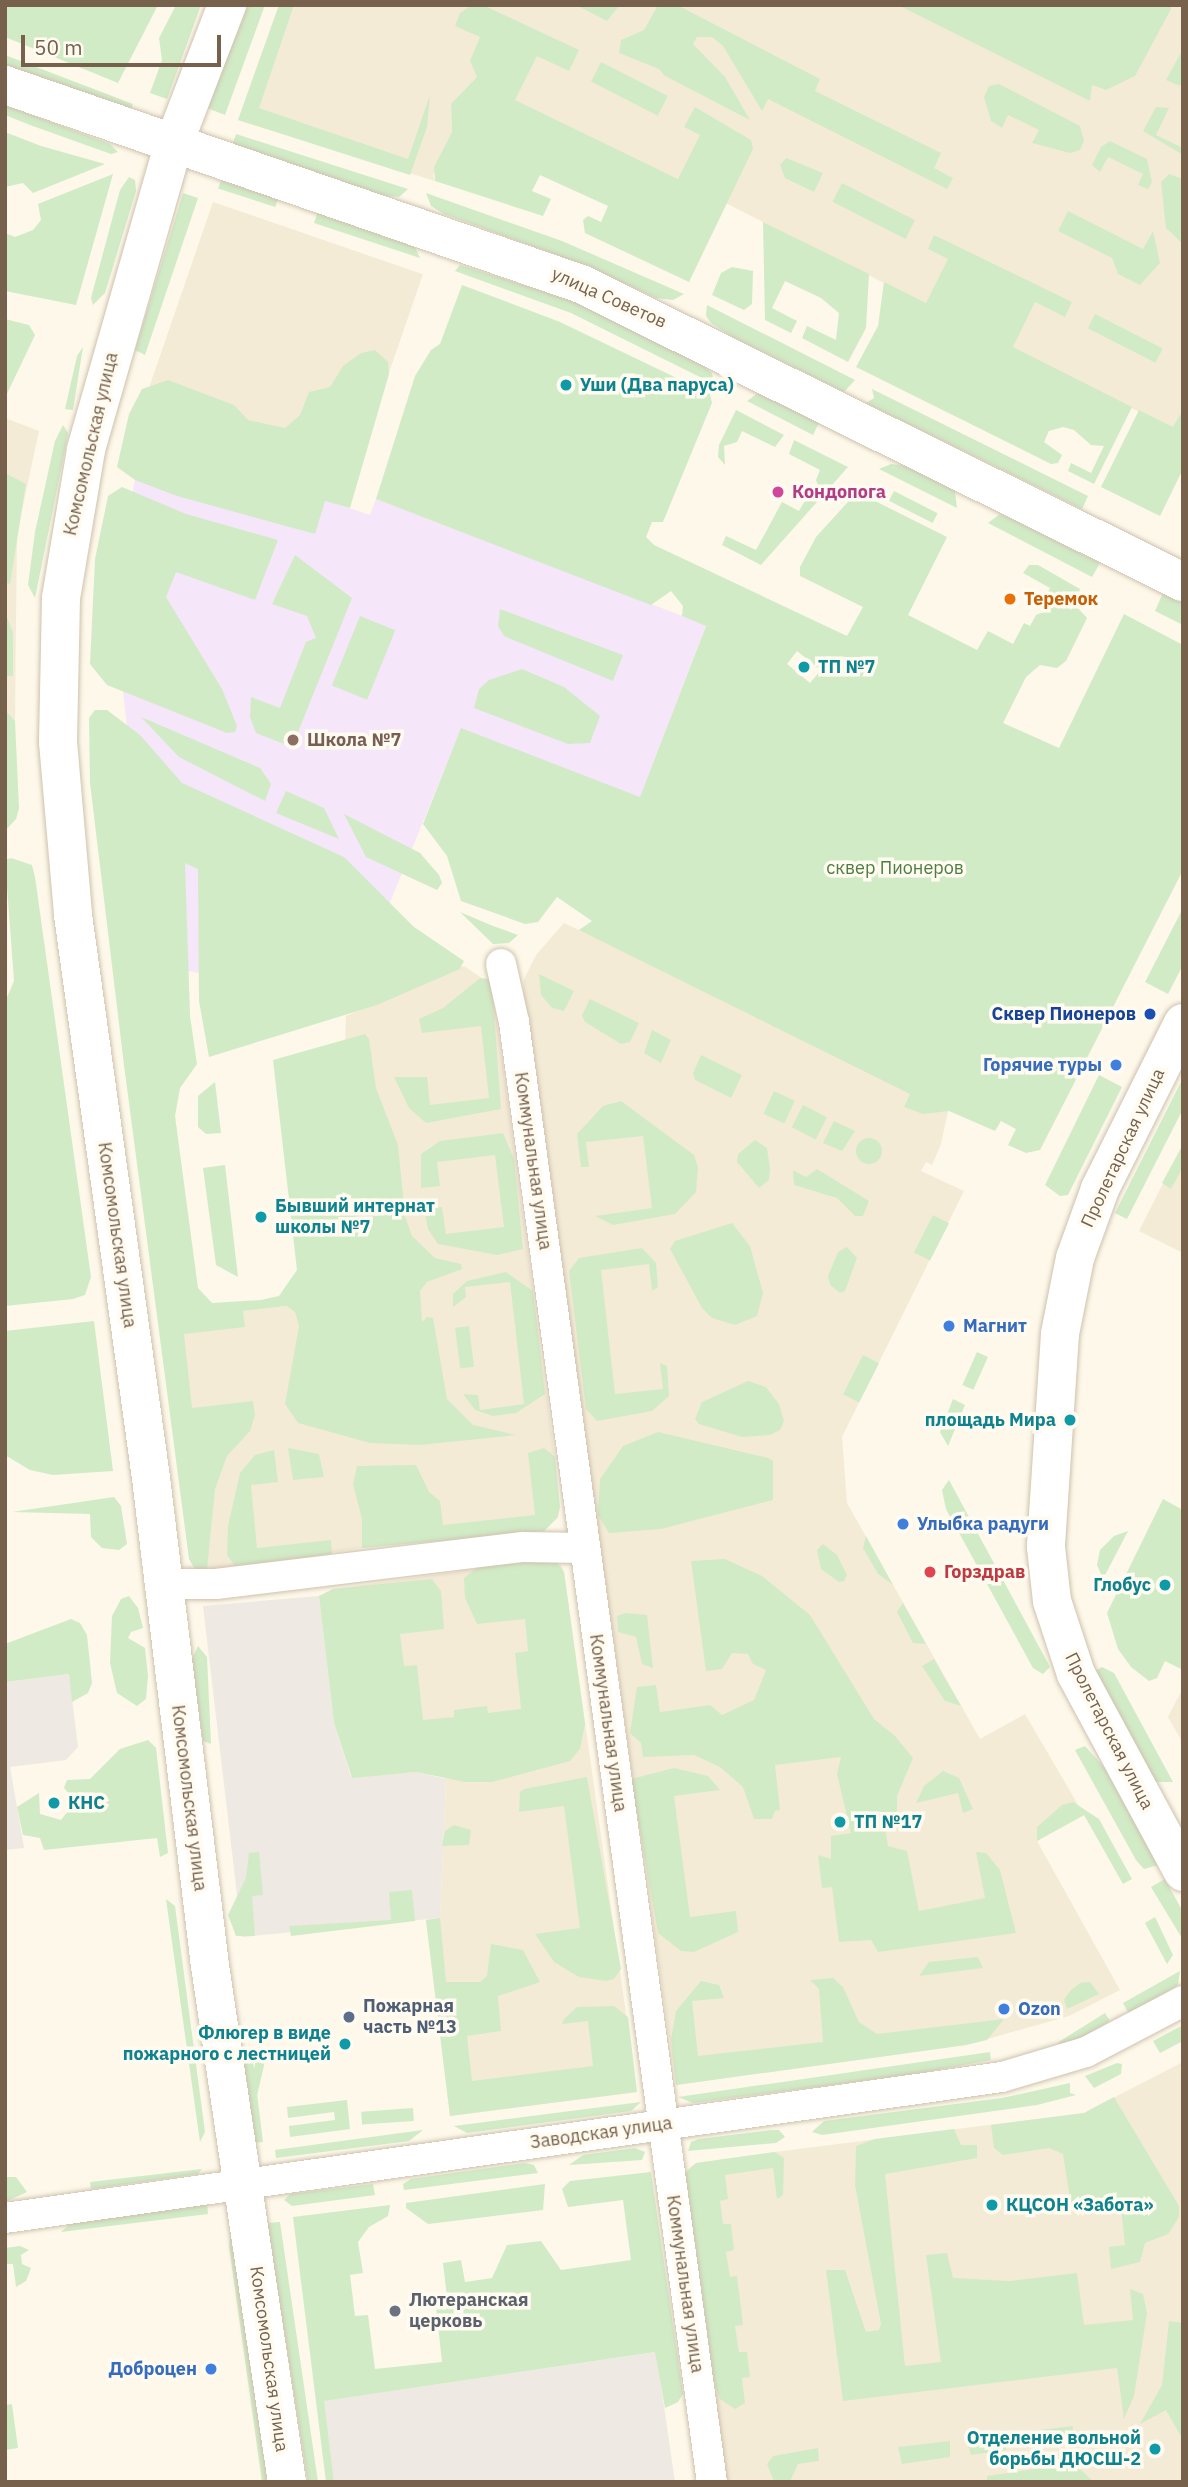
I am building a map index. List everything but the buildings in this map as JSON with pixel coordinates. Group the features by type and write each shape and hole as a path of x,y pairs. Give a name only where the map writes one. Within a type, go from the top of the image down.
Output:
{"street":[{"name":"Комсомольская улица","path":"227,5 173,146 78,486 64,576 57,688 72,901 164,1584 209,1959 287,2482"},
{"name":"улица Советов","path":"5,85 173,146 581,284 1183,582"},
{"name":"Коммунальная улица","path":"501,964 514,1022 583,1548 712,2482"},
{"name":"Пролетарская улица","path":"1183,1023 1100,1189 1075,1258 1060,1334 1046,1547 1052,1601 1074,1668 1183,1872"},
{"path":"164,1584 216,1584 523,1547 583,1548"},
{"name":"Заводская улица","path":"5,2218 1029,2071 1105,2043 1183,2001"}],"shaded area":[{"path":"279,5 1183,5 1183,434 678,179 451,104 452,132 433,176 435,181 238,120"},
{"path":"213,202 423,274 358,463 148,391"},
{"path":"5,418 39,431 17,533 15,721 5,729"},
{"name":"Школа №7","path":"135,480 314,534 325,500 370,515 376,499 706,625 640,798 461,729 377,934 282,989 152,964 123,690 125,530"},
{"path":"593,921 951,1097 941,1144 932,1165 926,1162 921,1171 964,1191 842,1437 847,1503 980,1739 1025,1714 1084,1815 1037,1841 1120,1990 1069,2016 966,2045 676,2085 523,996 524,979 536,955 564,923 579,930"},
{"path":"464,966 492,985 555,1457 558,1517 544,1531 362,1548 207,1570 183,1334 243,1311 287,1306 338,1236 346,1016"},
{"path":"1183,1144 1183,1253 1139,1231"},
{"path":"543,1560 561,1565 564,1572 637,2092 450,2116 426,1920 440,1918 446,1780 319,1596 333,1589"},
{"path":"319,1596 334,1723 351,1777 416,1772 446,1779 440,1918 242,1937 203,1606"},
{"path":"69,1674 78,1747 66,1760 10,1767 24,1848 5,1850 5,1682"},
{"path":"1183,1688 1183,1743 1168,1717"},
{"path":"1183,2062 1183,2482 727,2482 685,2181 689,2168 696,2163 775,2152 1084,2113"},
{"path":"656,2352 675,2482 334,2482 323,2401"}],"green space":[{"path":"5,5 158,5 118,83 5,37"},
{"path":"176,5 201,5 167,99 150,93 162,60 159,38"},
{"path":"248,5 265,5 225,115 207,108"},
{"path":"279,5 294,5 259,108 408,159 430,95 427,127 410,175 238,120"},
{"path":"472,5 487,7 579,50 569,71 537,56 515,100 678,179 700,135 684,127 695,107 751,140 753,149 689,282 585,233 583,220 588,216 601,222 608,206 540,175 532,191 551,199 543,216 435,181 434,167 452,132 451,104 477,77 470,61 480,37 455,26 460,13"},
{"path":"576,5 620,5 607,21"},
{"path":"658,5 677,5 820,79 815,91 941,153 934,168 953,178 947,189 768,99 762,111 723,46 712,37 697,37 693,44 725,77 750,120 665,76 659,69 619,53 621,40 644,30"},
{"path":"898,5 1171,5 1171,9 1135,76 1106,90 1092,85 1090,101"},
{"path":"1183,49 1183,80 1180,86 1166,80"},
{"path":"5,55 133,104 129,114 5,67"},
{"path":"601,62 668,96 658,116 591,82"},
{"path":"999,84 1080,126 1084,141 1080,150 1070,153 1032,143 1039,130 1008,115 1002,128 991,121 984,97 989,86"},
{"path":"5,105 110,144 118,152 111,154 5,115"},
{"path":"1156,107 1169,108 1156,135 1183,148 1183,155 1143,131"},
{"path":"5,132 41,146 105,164 33,193 23,183 5,187"},
{"path":"236,134 408,189 399,197 380,195 232,146"},
{"path":"1110,141 1147,159 1152,182 1148,189 1138,185 1143,174 1108,157 1100,172 1092,165 1101,147"},
{"path":"786,158 823,173 814,192 785,178 780,165"},
{"path":"113,174 76,305 5,291 5,233 15,237 33,230 41,220 38,204"},
{"path":"1169,174 1183,179 1183,244 1166,228 1161,182"},
{"path":"129,177 135,180 136,191 105,293 93,305 91,298 120,190"},
{"path":"221,180 278,199 275,207 218,189"},
{"path":"842,183 915,220 906,239 832,202"},
{"path":"183,193 198,198 145,355 135,350"},
{"path":"426,193 562,241 684,294 673,300 656,298 584,265 444,214 431,206"},
{"path":"318,211 414,245 420,258 314,223"},
{"path":"1068,211 1143,249 1153,231 1160,263 1140,285 1118,274 1112,258 1058,231"},
{"path":"763,222 869,274 866,328 848,362 802,338 807,326 836,340 839,313 821,298 785,281 772,308 797,321 791,333 765,320"},
{"path":"934,235 1072,302 1065,317 1035,302 1013,347 1132,407 1094,484 1068,471 1071,463 1091,473 1104,446 1091,445 1074,430 1063,427 1049,431 1044,442 1062,455 1058,463 1051,464 856,367 878,326 884,282 926,303 948,259 928,249"},
{"path":"460,265 574,301 700,363 712,373 714,384 571,313 455,271"},
{"path":"732,267 753,271 752,304 744,310 712,295 721,273"},
{"name":"сквер Пионеров","path":"462,285 560,322 710,394 712,403 663,522 652,522 646,537 654,545 847,636 863,607 800,576 800,567 816,537 857,492 947,537 908,615 977,650 988,631 1013,644 1024,623 1030,626 1036,615 1048,610 1045,598 1050,588 1023,573 1029,565 1038,565 1080,589 1075,605 1087,618 1066,661 1057,668 1040,665 1026,677 1003,723 1059,748 1124,614 1183,645 1183,870 1040,1150 1026,1153 1008,1145 1016,1129 1001,1121 995,1131 949,1111 923,1114 904,1107 910,1094 579,930 592,921 557,897 538,922 525,924 461,901 447,856 423,824 461,728 640,797 706,626 682,616 683,606 671,591 651,605 376,499 415,376 431,350 440,344","holes":["797,651 821,670 810,683 787,664"]},
{"path":"707,305 855,380 844,392 731,336 711,323 706,316"},
{"path":"1095,314 1163,349 1155,363 1088,328"},
{"path":"5,319 29,325 35,335 5,398"},
{"path":"83,347 73,410 65,409 77,356"},
{"path":"375,350 388,362 389,374 350,508 325,501 315,534 177,496 135,480 117,467 129,414 142,389 168,380 234,405 248,420 285,428 300,415 309,392 330,387 343,366 361,353"},
{"path":"872,389 1088,496 1082,509 866,403 874,398"},
{"path":"758,393 820,421 813,435 747,401"},
{"path":"736,410 784,435 775,447 742,431 737,442 724,446 725,465 718,457 719,445"},
{"path":"1139,410 1173,427 1183,410 1183,469 1160,516 1101,487"},
{"path":"63,425 68,433 35,598 28,585 35,532 55,441"},
{"path":"794,440 848,467 761,565 722,545 726,536 756,550 782,502 799,511 806,499 821,494 816,480 820,470 789,454"},
{"path":"891,464 908,466 955,491 957,508 879,469"},
{"path":"5,473 26,484 10,584 5,582"},
{"path":"122,487 186,514 278,540 255,600 176,572 166,597 222,689 237,726 235,732 227,733 107,685 90,664 95,559 108,496"},
{"path":"894,491 938,513 933,523 889,501"},
{"path":"1000,514 1100,563 1092,577 988,523"},
{"path":"295,555 352,598 292,747 256,733 250,717 251,697 280,708 306,642 316,638 307,616 272,604"},
{"path":"1163,593 1183,603 1183,625 1155,611"},
{"path":"500,609 623,655 613,681 504,636 498,626"},
{"path":"5,612 13,633 13,676 5,676"},
{"path":"360,616 395,630 367,700 332,686"},
{"path":"522,669 564,687 600,716 590,743 568,744 474,708 479,689 489,680"},
{"path":"5,710 15,721 19,808 16,819 5,831"},
{"path":"95,710 107,710 140,735 182,783 344,857 414,927 464,961 460,969 377,1005 209,1057 199,1001 198,869 185,863 190,1016 197,1064 180,1088 175,1116 198,1288 212,1303 261,1300 279,1296 297,1270 273,1060 365,1034 369,1039 376,1088 398,1145 405,1216 412,1236 435,1258 461,1264 462,1269 427,1282 420,1291 422,1322 427,1317 433,1318 447,1399 473,1425 516,1435 420,1445 370,1443 298,1423 285,1404 299,1326 295,1312 287,1306 243,1311 245,1327 184,1334 192,1408 253,1401 255,1415 250,1431 227,1456 215,1489 207,1570 196,1571 189,1559 124,1065 90,783 89,718"},
{"path":"141,717 260,768 271,784 265,801 179,757"},
{"path":"286,791 324,808 339,839 276,813"},
{"path":"344,814 420,853 439,875 442,883 437,890 366,857"},
{"path":"11,858 32,865 35,877 91,1277 85,1295 73,1299 5,1306 5,1002 14,981 5,860"},
{"path":"1183,908 1183,965 1168,994 1145,982"},
{"path":"460,912 518,935 509,943 493,944"},
{"path":"539,974 574,991 564,1011 552,1008 541,995"},
{"path":"480,978 489,979 492,985 501,1109 426,1123 409,1108 394,1077 427,1077 430,1105 489,1098 481,1026 422,1033 419,1019 443,1008"},
{"path":"590,999 639,1023 630,1042 621,1044 585,1022 582,1015"},
{"path":"652,1030 671,1040 661,1063 644,1053"},
{"path":"701,1055 742,1075 731,1098 695,1080 693,1073"},
{"path":"1099,1075 1122,1087 1068,1195 1060,1196 1045,1185"},
{"path":"1183,1078 1183,1109 1127,1219 1115,1213"},
{"path":"215,1082 221,1133 206,1134 198,1127 198,1096"},
{"path":"774,1091 795,1101 784,1123 763,1114"},
{"path":"621,1101 694,1155 698,1167 696,1192 675,1214 613,1225 595,1216 652,1208 643,1136 586,1142 589,1167 581,1167 577,1134 603,1106"},
{"path":"803,1105 827,1117 816,1140 792,1127"},
{"path":"834,1121 855,1131 842,1151 823,1143"},
{"path":"503,1133 514,1159 523,1249 497,1255 438,1244 428,1229 424,1208 442,1207 446,1234 504,1227 495,1155 437,1162 440,1186 421,1188 421,1154 440,1141"},
{"path":"869,1138 879,1141 882,1151 879,1161 869,1164 859,1161 856,1151 859,1141"},
{"path":"755,1140 767,1148 770,1169 769,1180 759,1188 737,1162 738,1154"},
{"path":"1181,1148 1183,1167 1171,1189 1162,1183"},
{"path":"225,1165 238,1277 216,1265 203,1168"},
{"path":"817,1169 869,1201 863,1216 855,1216 837,1198 794,1185 793,1170 806,1177"},
{"path":"933,1215 949,1223 930,1261 914,1252"},
{"path":"732,1223 750,1246 763,1293 757,1316 735,1325 712,1318 702,1308 670,1249 675,1241"},
{"path":"847,1247 857,1258 845,1291 840,1293 830,1285 828,1276 838,1252"},
{"path":"642,1248 656,1263 658,1287 652,1291 649,1264 601,1270 615,1394 663,1389 660,1363 667,1366 669,1396 652,1411 597,1421 586,1409 569,1271 579,1258"},
{"path":"506,1272 533,1291 545,1394 516,1413 493,1416 475,1410 463,1394 478,1395 480,1410 524,1404 510,1282 465,1287 466,1297 453,1307 453,1294 467,1281"},
{"path":"94,1321 113,1471 53,1475 30,1470 5,1455 5,1331"},
{"path":"469,1326 474,1367 460,1368 455,1328"},
{"path":"977,1352 988,1357 973,1390 962,1385"},
{"path":"863,1355 879,1363 859,1402 843,1394"},
{"path":"748,1381 766,1387 779,1404 784,1421 780,1430 770,1435 742,1437 699,1424 695,1419 702,1402"},
{"path":"953,1399 965,1405 948,1446 940,1432"},
{"path":"658,1432 768,1458 773,1461 773,1500 661,1529 609,1533 598,1515 600,1479 623,1446"},
{"path":"288,1448 319,1454 324,1477 293,1480"},
{"path":"544,1448 555,1457 560,1507 558,1517 544,1531 362,1548 362,1519 353,1484 357,1466 416,1465 429,1492 440,1501 443,1525 535,1515 528,1453"},
{"path":"274,1450 278,1482 251,1485 257,1548 331,1540 332,1554 235,1566 227,1555 228,1526 240,1473 255,1455"},
{"path":"949,1480 1050,1667 1043,1674 1033,1668 946,1509 942,1490"},
{"path":"114,1497 121,1506 127,1544 119,1550 102,1548 91,1537 90,1514 12,1512"},
{"path":"1163,1499 1183,1510 1183,1670 1165,1661 1157,1678 1149,1681 1131,1667 1118,1649 1107,1613"},
{"path":"1128,1531 1103,1579 1097,1565 1100,1550 1114,1536"},
{"path":"866,1536 893,1585 878,1574 863,1548"},
{"path":"823,1544 837,1555 847,1575 844,1581 839,1582 821,1569 817,1550"},
{"path":"725,1559 762,1576 810,1615 874,1719 895,1736 913,1758 897,1796 897,1819 884,1821 888,1846 907,1851 919,1911 985,1898 976,1852 986,1853 1000,1870 1016,1933 878,1952 871,1940 839,1942 832,1887 822,1888 818,1855 831,1859 831,1836 851,1833 837,1774 841,1757 775,1765 780,1810 775,1811 772,1819 754,1819 743,1787 720,1767 694,1755 643,1757 641,1743 630,1733 637,1687 656,1685 660,1712 710,1705 722,1715 754,1700 766,1670 753,1664 748,1654 732,1653 722,1669 706,1671 691,1561"},
{"path":"555,1560 564,1572 585,1724 580,1749 570,1761 492,1782 465,1782 416,1772 352,1778 334,1723 319,1596 333,1589 432,1579 441,1591 444,1629 400,1634 404,1666 417,1665 423,1720 454,1717 454,1710 487,1706 488,1713 521,1709 515,1653 528,1651 525,1619 477,1624 465,1598 464,1578 478,1567"},
{"path":"129,1596 138,1608 143,1628 131,1632 128,1638 145,1648 148,1676 146,1699 137,1706 117,1693 110,1663 112,1616 121,1599"},
{"path":"903,1603 926,1644 913,1643 897,1612"},
{"path":"625,1613 647,1615 653,1668 642,1664 636,1637 618,1632 617,1616"},
{"path":"71,1619 80,1623 87,1635 92,1683 88,1693 72,1702 69,1674 5,1682 5,1644"},
{"path":"198,1646 207,1657 211,1744 203,1741 193,1672 192,1659"},
{"path":"934,1659 961,1706 945,1701 922,1666"},
{"path":"1102,1667 1114,1673 1173,1782 1155,1782 1095,1671"},
{"path":"148,1740 156,1748 168,1853 160,1857 157,1838 44,1850 40,1838 23,1835 17,1807 39,1793 40,1814 61,1820 71,1807 71,1796 64,1788 67,1780 90,1779 120,1749"},
{"path":"1085,1746 1104,1767 1158,1865 1144,1869 1136,1860 1075,1750"},
{"path":"674,1768 708,1776 720,1790 674,1796 690,1917 736,1911 738,1932 694,1952 681,1951 658,1933 631,1779"},
{"path":"943,1771 959,1778 973,1809 963,1813 958,1793 916,1803 924,1786"},
{"path":"587,1777 621,1969 614,1979 606,1981 579,1977 554,1962 535,1934 580,1928 564,1806 519,1812 520,1792 524,1789"},
{"path":"1073,1802 1099,1819 1132,1879 1123,1884 1084,1815 1037,1841 1037,1827 1062,1805"},
{"path":"454,1825 471,1830 469,1845 442,1846 445,1831"},
{"path":"259,1852 263,1895 252,1896 255,1936 236,1936 228,1915 246,1878 249,1853"},
{"path":"1165,1879 1183,1912 1183,1940 1151,1887"},
{"path":"412,1890 415,1921 291,1936 289,1926 391,1920 389,1892"},
{"path":"166,1899 175,1906 205,2132 200,2142"},
{"path":"1155,1917 1173,1955 1167,1964 1145,1923"},
{"path":"440,1918 446,1982 480,1982 487,1976 491,1944 523,1950 540,1982 498,1996 501,2031 467,2036 472,2081 593,2066 588,2021 562,2024 577,2007 614,2006 628,2017 637,2092 450,2116 426,1920"},
{"path":"978,1957 983,1968 919,1976 929,1962"},
{"path":"1180,1971 1178,1985 1129,2014 1123,2003"},
{"path":"833,1978 843,1987 859,2022 877,2034 1004,2019 987,2040 966,2045 676,2085 671,2039 676,2011 701,1981 719,1985 724,1998 692,2001 698,2056 823,2042 819,1989 810,1980"},
{"path":"1090,1982 1099,1994 1067,2009 1064,2000 1070,1991 1080,1983"},
{"path":"1105,2013 1110,2021 1063,2050 1058,2042"},
{"path":"1183,2025 1183,2041 1160,2053 1153,2041"},
{"path":"259,2047 268,2049 247,2141 238,2139"},
{"path":"990,2052 991,2060 915,2074 693,2103 678,2097"},
{"path":"252,2053 263,2142 253,2143 244,2069 245,2058"},
{"path":"1117,2063 1122,2064 1121,2074 1094,2088 1085,2076"},
{"path":"1070,2083 1070,2093 1076,2095 1037,2105 822,2135 812,2132 824,2121 1002,2098"},
{"path":"1114,2097 1179,2206 1179,2217 1168,2234 1145,2243 1140,2262 1111,2269 1109,2247 1125,2245 1120,2198 1071,2205 1063,2154 1049,2148 1003,2155 994,2148 991,2125 1084,2113"},
{"path":"347,2100 350,2129 290,2137 289,2126 335,2120 334,2112 288,2118 287,2107"},
{"path":"641,2102 631,2111 467,2133 454,2126"},
{"path":"413,2108 414,2121 362,2125 361,2112"},
{"path":"954,2129 961,2145 977,2145 977,2158 885,2174 905,2366 941,2362 926,2255 947,2253 953,2278 1010,2281 1077,2273 1084,2325 1133,2320 1130,2289 1143,2294 1147,2313 1134,2396 1124,2419 1117,2368 843,2401 826,2270 845,2270 866,2332 879,2330 881,2324 855,2185 856,2146 875,2139"},
{"path":"423,2130 409,2141 276,2158 275,2150"},
{"path":"779,2130 785,2137 776,2143 688,2151 691,2142 699,2139"},
{"path":"635,2148 645,2152 642,2160 569,2165 583,2155"},
{"path":"775,2152 784,2158 783,2195 777,2199 773,2168 725,2175 728,2199 720,2201 723,2224 731,2224 734,2250 726,2252 730,2277 737,2276 743,2325 735,2326 739,2352 747,2352 750,2377 742,2378 745,2403 735,2409 720,2399 713,2380 685,2173 696,2163"},
{"path":"525,2163 534,2165 538,2173 404,2190 403,2184 411,2179"},
{"path":"202,2169 198,2174 91,2189 90,2182"},
{"path":"651,2172 683,2394 678,2402 665,2408 655,2352 324,2401 334,2482 326,2482 293,2217 390,2205 388,2216 369,2227 358,2242 363,2273 350,2275 355,2316 368,2315 375,2369 442,2362 436,2307 448,2305 443,2263 461,2260 465,2282 492,2278 507,2245 541,2241 561,2270 631,2260 623,2200 568,2207 562,2189 570,2181"},
{"path":"5,2177 16,2177 27,2192 5,2202"},
{"path":"373,2184 375,2195 292,2206 284,2200 290,2194"},
{"path":"545,2184 543,2210 428,2224 406,2208 406,2203"},
{"path":"207,2203 208,2214 61,2232 72,2222"},
{"path":"280,2222 318,2482 308,2482 267,2223"},
{"path":"231,2228 271,2482 262,2482 229,2246"},
{"path":"20,2246 29,2250 21,2255 22,2264 31,2268 26,2281 16,2287 13,2264 5,2264 5,2248"},
{"path":"1169,2321 1183,2323 1183,2440 1166,2410 1140,2424 1162,2385"},
{"path":"12,2404 18,2448 5,2450 5,2405"},
{"path":"1073,2426 1072,2441 1027,2448 1022,2432"},
{"path":"1007,2434 1006,2450 971,2455 966,2439"},
{"path":"950,2441 950,2457 902,2464 898,2447"},
{"path":"818,2448 819,2461 798,2464 790,2482 774,2482 767,2464 773,2456"},
{"path":"1061,2465 1081,2470 1094,2482 987,2482 987,2476"}],"place":[{"name":"Уши (Два паруса)","path":"566,385"},
{"name":"Кондопога","path":"778,492"},
{"name":"Теремок","path":"1010,599"},
{"name":"ТП №7","path":"804,667"},
{"name":"Школа №7","path":"293,740"},
{"name":"Сквер Пионеров","path":"1150,1014"},
{"name":"Горячие туры","path":"1116,1065"},
{"name":"Бывший интернат школы №7","path":"261,1217"},
{"name":"Магнит","path":"949,1326"},
{"name":"площадь Мира","path":"1070,1420"},
{"name":"Улыбка радуги","path":"903,1524"},
{"name":"Горздрав","path":"930,1572"},
{"name":"Глобус","path":"1165,1585"},
{"name":"КНС","path":"54,1803"},
{"name":"ТП №17","path":"840,1822"},
{"name":"Ozon","path":"1004,2009"},
{"name":"Пожарная часть №13","path":"349,2017"},
{"name":"Флюгер в виде пожарного с лестницей","path":"345,2044"},
{"name":"КЦСОН «Забота»","path":"992,2205"},
{"name":"Лютеранская церковь","path":"395,2311"},
{"name":"Доброцен","path":"211,2369"},
{"name":"Отделение вольной борьбы ДЮСШ-2","path":"1155,2449"}]}
